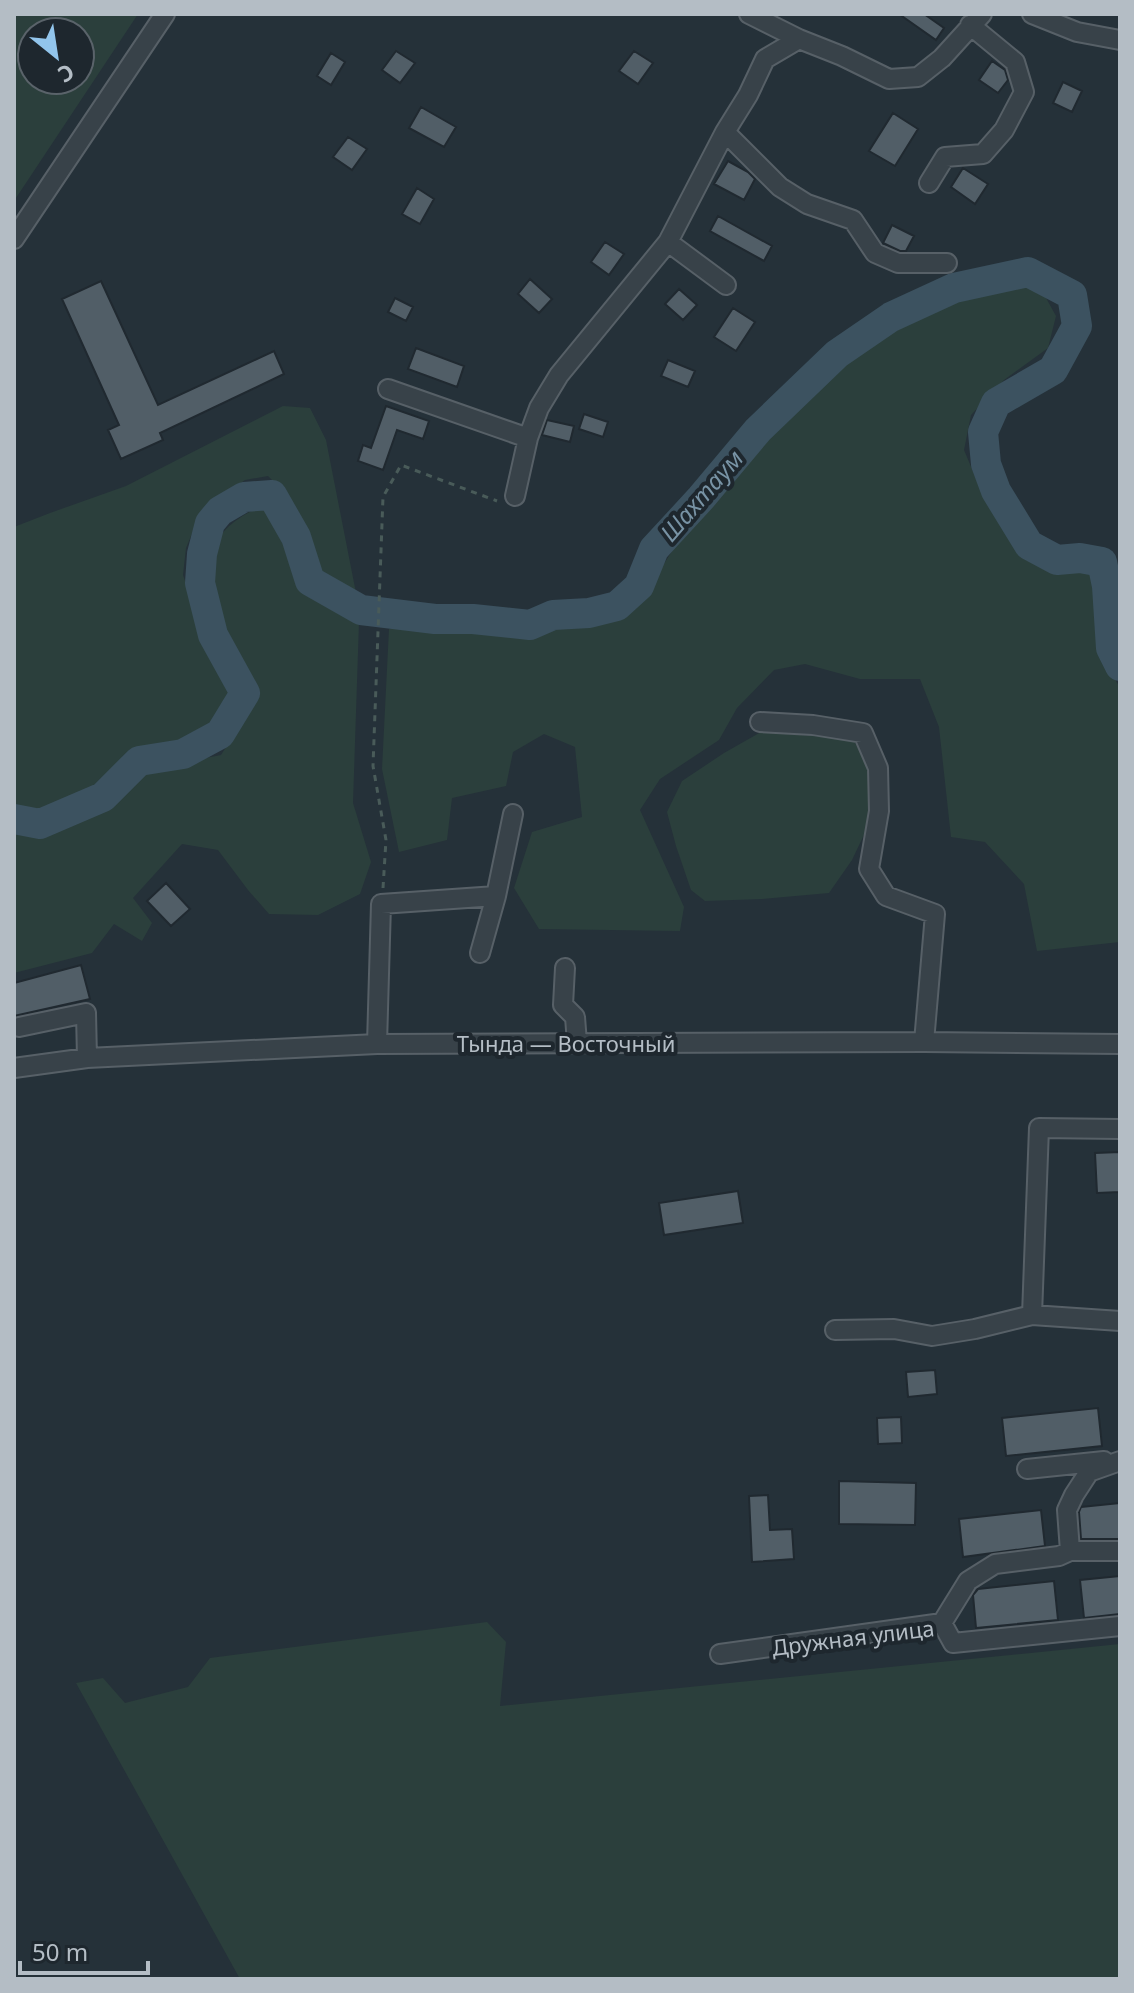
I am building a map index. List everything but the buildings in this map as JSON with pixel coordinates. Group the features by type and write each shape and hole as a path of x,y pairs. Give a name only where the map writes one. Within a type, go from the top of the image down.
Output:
{"street":[{"path":"16,231 165,14"},
{"path":"749,14 889,79 918,77 942,58 976,20 1015,62 1024,92 1004,130 983,154 945,157 929,183"},
{"path":"1032,14 1077,32 1120,40"},
{"path":"515,496 528,438 539,408 559,375 668,242 765,59 799,39"},
{"path":"725,132 780,187 807,204 853,220 875,253 898,263 947,263"},
{"path":"668,242 726,285"},
{"path":"388,389 528,438"},
{"path":"760,722 813,725 863,733 878,768 879,811 869,869 886,896 935,914 924,1042"},
{"path":"480,953 496,896 513,814"},
{"path":"377,1044 381,904 496,896"},
{"path":"565,968 563,1005 575,1017 577,1043"},
{"path":"19,1027 86,1013 87,1058"},
{"name":"Тында — Восточный","path":"14,1068 87,1058 377,1044 1120,1044"},
{"path":"1032,1315 1039,1128 1120,1129"},
{"path":"835,1330 894,1329 932,1336 1032,1315 1120,1321"},
{"path":"1027,1469 1120,1460"},
{"path":"1070,1551 1067,1510 1074,1495 1089,1472 1120,1460"},
{"path":"942,1623 968,1581 995,1564 1059,1556 1070,1551 1120,1551"},
{"name":"Дружная улица","path":"720,1654 942,1623 953,1643 1120,1626"}],"path":[{"path":"381,904 386,840 373,766 383,497 401,465 496,502 515,496"}],"green space":[{"path":"14,14 138,14 96,77 96,16 16,16 16,96 84,96 14,201"},
{"path":"1016,283 1040,287 1056,316 1048,348 1004,380 971,415 964,450 982,493 1019,548 1060,572 1092,573 1105,662 1120,688 1120,942 1037,951 1024,884 985,842 951,837 939,727 920,679 860,679 805,664 774,670 737,708 719,740 660,779 640,810 684,907 680,931 539,929 514,888 532,832 582,817 575,747 544,734 513,752 506,786 452,798 447,840 399,852 382,769 389,629 451,629 496,635 534,635 624,611 648,589 681,537 730,481 808,398 878,336 956,299"},
{"path":"283,406 310,408 326,440 357,598 314,569 300,523 284,492 268,476 245,480 201,512 186,548 183,575 216,655 232,682 228,707 208,731 184,747 161,746 136,755 98,791 61,808 33,816 14,805 14,527 126,486"},
{"path":"260,507 275,519 288,536 305,589 359,622 353,803 371,862 360,894 318,915 269,914 218,850 182,844 133,898 152,923 142,941 114,924 92,953 14,973 14,828 50,828 76,820 99,809 153,770 221,755 245,717 252,695 218,608 211,565 215,545 224,531 245,514"},
{"path":"761,732 853,739 871,772 871,820 852,860 829,893 705,901 691,890 667,812 682,781"},
{"path":"487,1622 506,1642 500,1706 1120,1644 1120,1979 240,1979 76,1683 103,1678 125,1703 188,1687 210,1658"}],"waterway":[{"name":"Шахтаум","path":"14,819 40,824 103,797 139,761 183,754 220,734 245,693 213,635 200,583 202,554 210,523 220,511 244,497 272,495 296,537 310,581 361,610 435,619 530,625 553,615 589,613 617,606 639,586 654,549 758,430 837,354 891,317 954,288 1028,272 1072,295 1077,326 1053,370 996,403 983,432 986,464 996,491 1029,545 1057,560 1080,558 1102,562 1107,586 1111,648 1120,666"}]}
